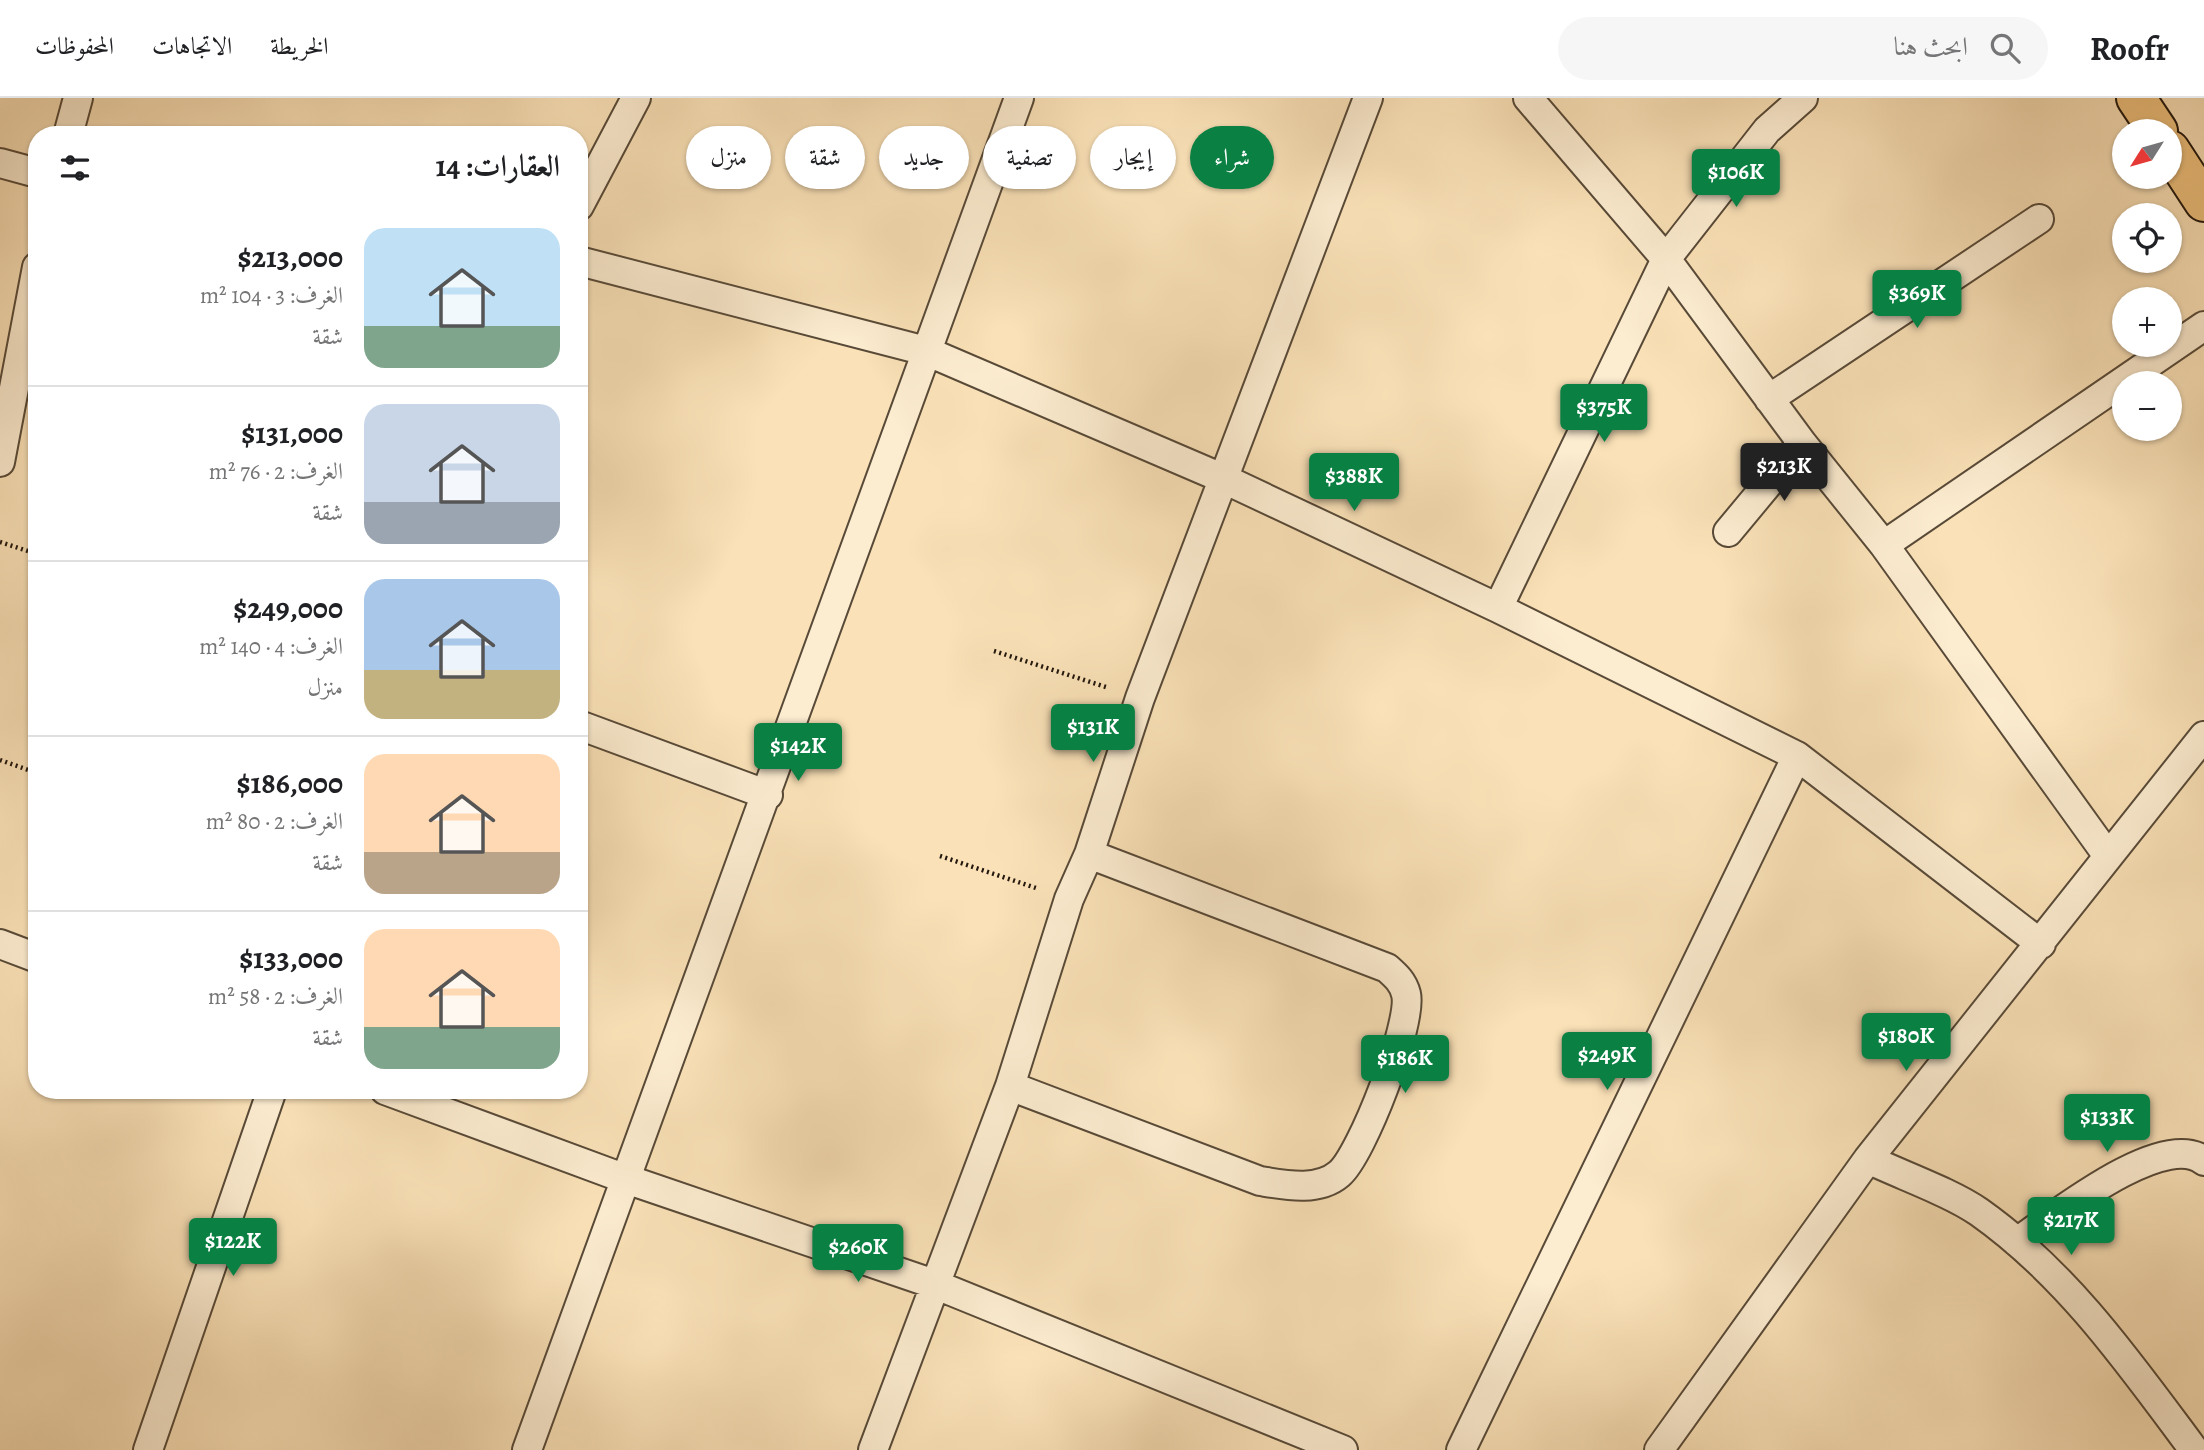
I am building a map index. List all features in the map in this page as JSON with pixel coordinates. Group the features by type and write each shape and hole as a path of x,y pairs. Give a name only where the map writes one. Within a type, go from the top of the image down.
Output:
{"main road":[{"path":"2136,98 2150,119"},
{"path":"2182,168 2204,202"}],"street":[{"path":"70,126 78,98"},
{"path":"588,189 636,98"},
{"path":"527,1450 768,795 1019,98"},
{"path":"873,1450 1010,1086 1069,899 1088,854 1140,698 1368,98"},
{"path":"1528,98 1667,259 1802,443 1884,545 2108,856"},
{"path":"1498,608 1667,259 1767,130 1803,98"},
{"path":"0,163 28,171"},
{"path":"1769,399 2039,219"},
{"path":"588,263 926,352 1222,478 1498,608 1797,756 2041,944"},
{"path":"0,463 28,315"},
{"path":"1884,545 2204,326"},
{"path":"1728,532 1802,443"},
{"path":"588,728 768,795"},
{"path":"1659,1450 1868,1159 2204,736"},
{"path":"1461,1450 1797,756"},
{"path":"1010,1086 1260,1181 1292,1186 1322,1182 1339,1174 1360,1147 1394,1055 1406,1011 1406,995 1400,980 1387,968 1088,854"},
{"path":"0,944 28,955"},
{"path":"148,1450 269,1099"},
{"path":"409,1099 626,1179 934,1284 1291,1440 1343,1450"},
{"path":"2017,1242 2142,1162 2172,1152 2204,1161"},
{"path":"1868,1159 1977,1210 2054,1275 2119,1349 2194,1450"}],"path":[{"path":"0,542 28,551"},
{"path":"994,650 1140,698"},
{"path":"0,760 28,770"},
{"path":"940,856 1069,899"}]}
